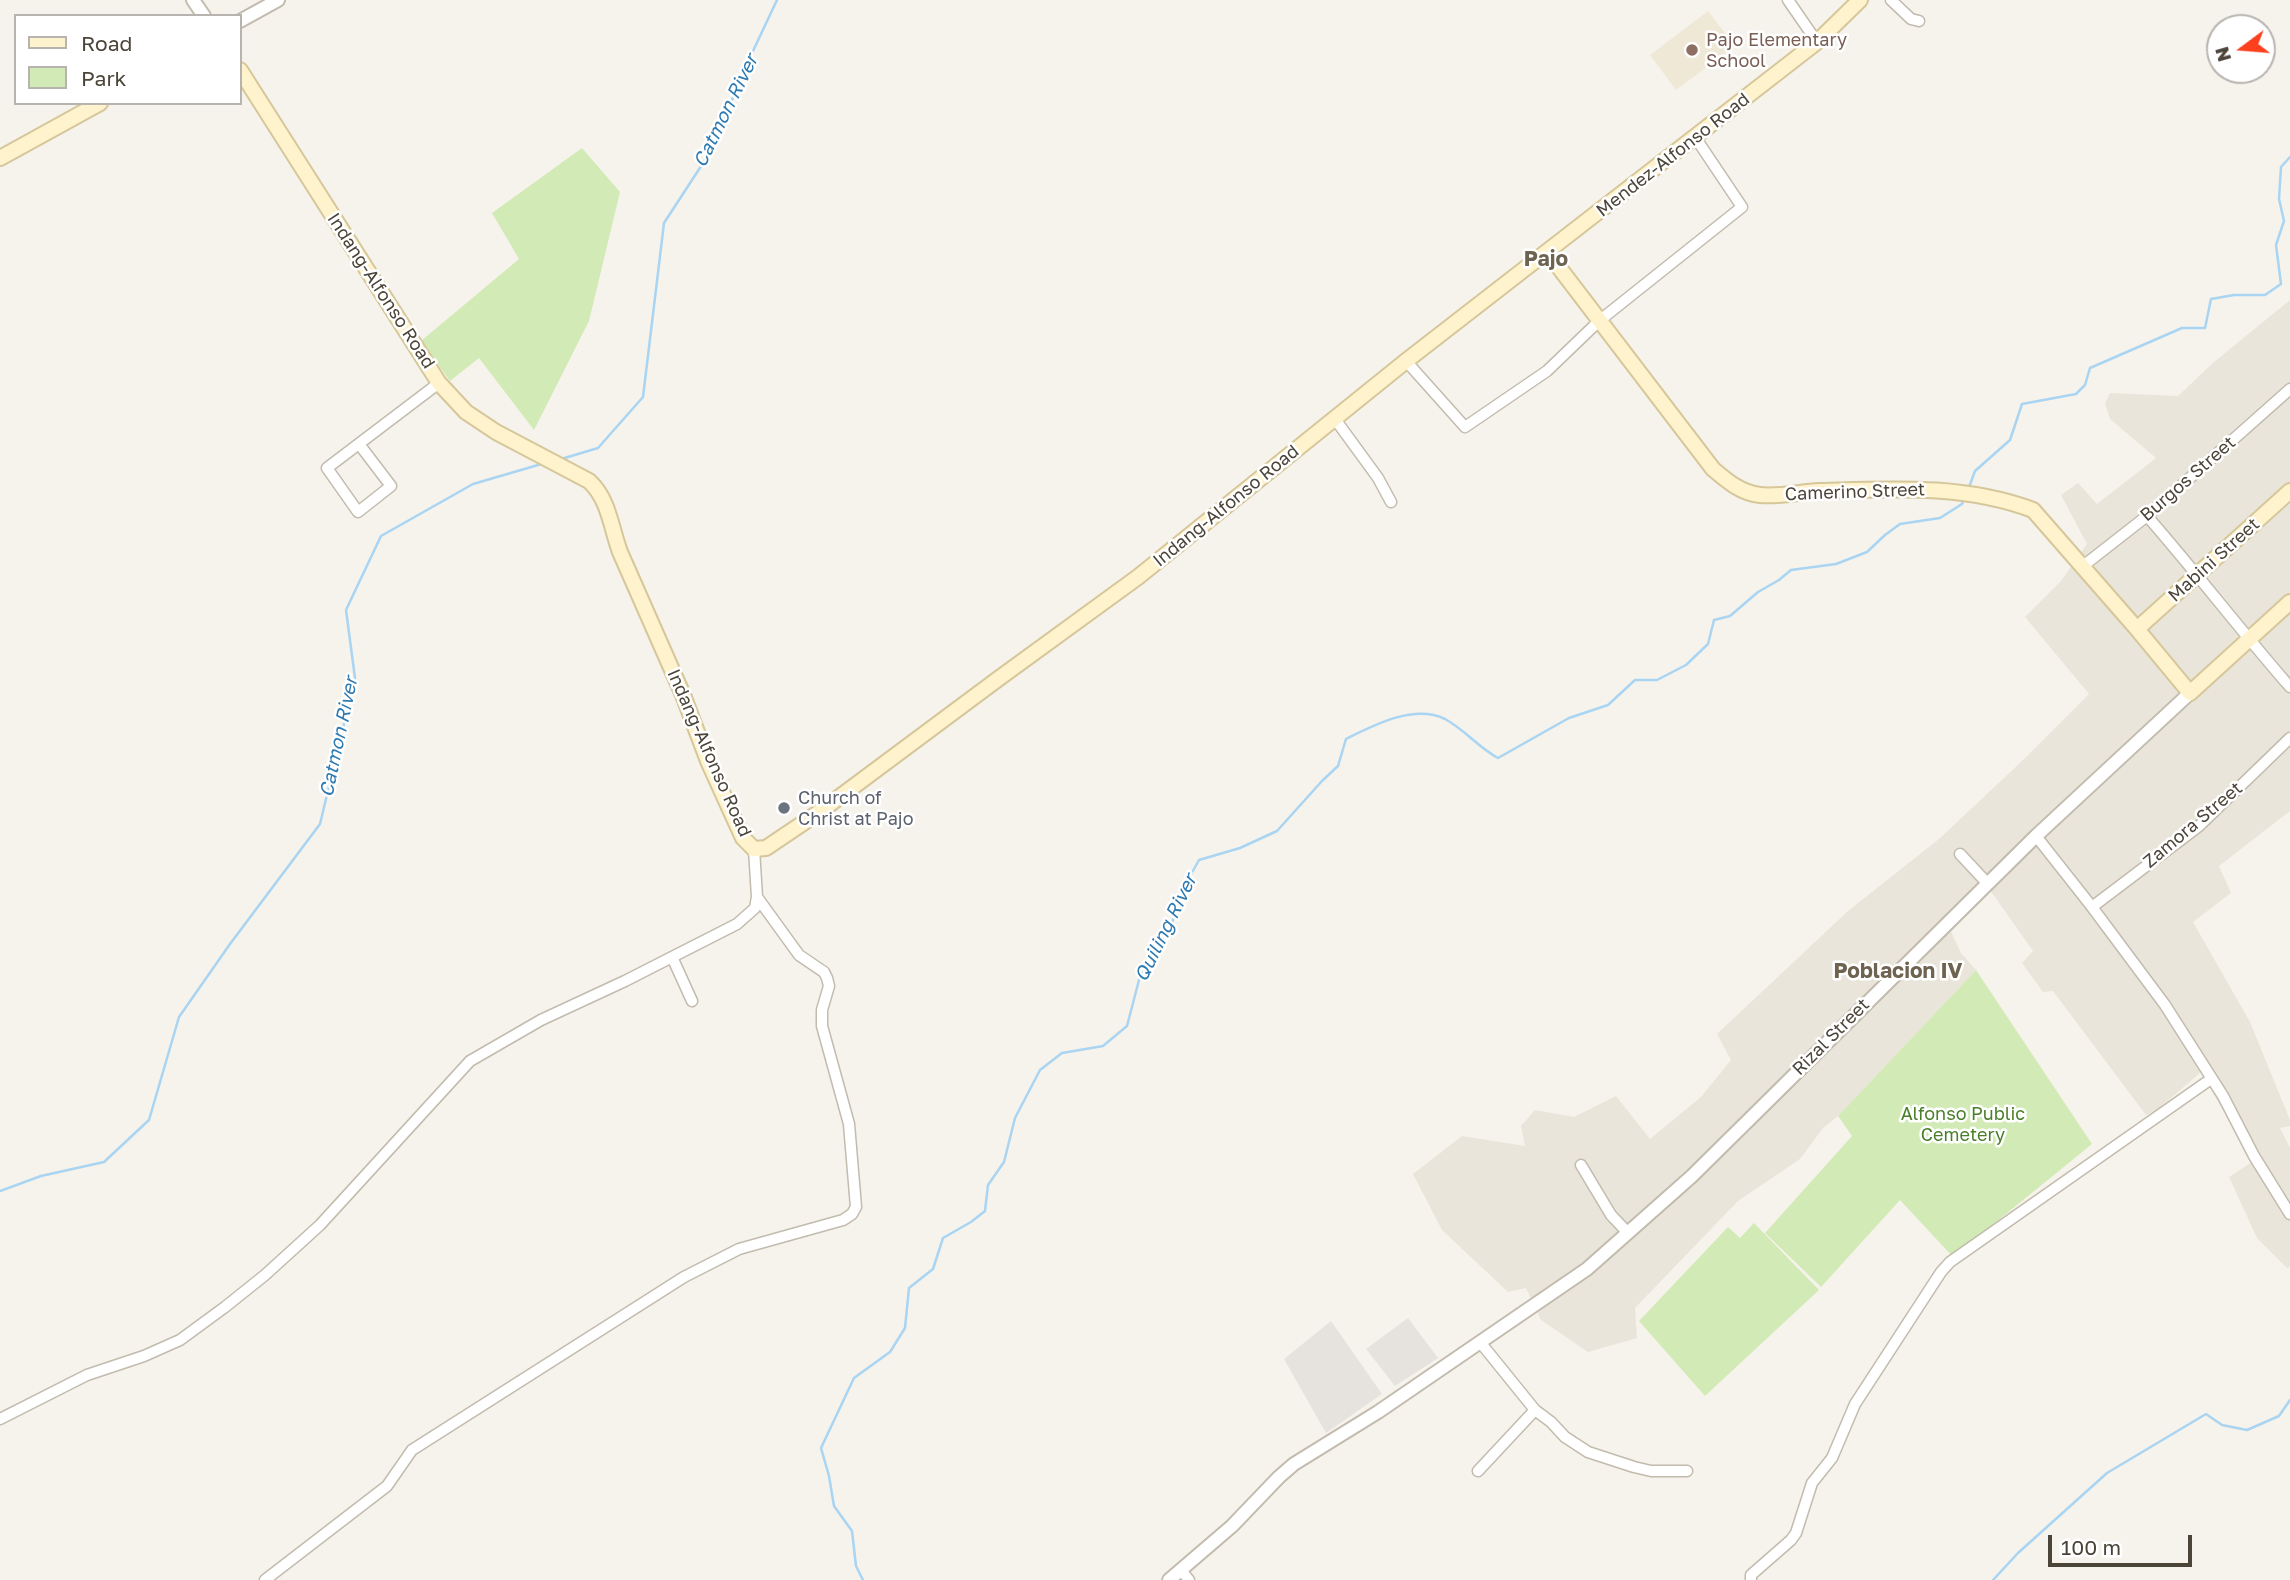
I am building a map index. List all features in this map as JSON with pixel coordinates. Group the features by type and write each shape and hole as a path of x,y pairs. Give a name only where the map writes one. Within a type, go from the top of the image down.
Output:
{"main road":[{"name":"Mendez-Alfonso Road","path":"1548,253 1817,41 1860,0"},
{"name":"Indang-Alfonso Road","path":"242,73 439,383 466,412 496,432 589,481 597,489 606,505 616,541 683,695 708,761 743,838 754,849 766,848 818,813 1138,577 1406,361 1548,253"},
{"path":"0,158 96,105"},
{"name":"Camerino Street","path":"1548,253 1713,470 1738,489 1759,495 1939,489 2010,501 2033,510 2190,693"},
{"name":"Mabini Street","path":"2137,629 2290,491"},
{"name":"Rizal Street","path":"2190,693 2290,602"}],"street":[{"path":"242,20 278,0"},
{"path":"1788,0 1817,41"},
{"path":"1891,0 1909,17 1919,21"},
{"path":"1406,361 1465,427 1547,371 1599,321 1742,208 1695,137"},
{"path":"359,444 391,486 358,512 327,468 439,383"},
{"name":"Burgos Street","path":"2083,566 2147,516 2290,389"},
{"path":"1335,419 1378,478 1391,502"},
{"path":"2147,516 2290,687"},
{"name":"Rizal Street","path":"1170,1580 1185,1575 1294,1464 1378,1412 1587,1269 1736,1135 2036,836 2190,693"},
{"name":"Zamora Street","path":"2092,907 2199,826 2290,738"},
{"path":"2036,836 2165,1006 2223,1096 2254,1156 2290,1214"},
{"path":"0,1419 87,1375 144,1356 180,1340 265,1275 320,1224 470,1061 541,1020 737,924 755,908 757,897 754,849"},
{"path":"1960,854 1988,884"},
{"path":"265,1580 387,1486 412,1450 684,1277 739,1249 844,1220 852,1214 856,1207 849,1124 822,1026 822,1010 829,986 827,978 824,972 799,955 757,897"},
{"path":"672,957 692,1001"},
{"path":"1751,1580 1751,1575 1791,1541 1812,1483 1832,1458 1855,1404 1950,1262 2211,1079"},
{"path":"1581,1165 1611,1215 1628,1233"},
{"path":"1480,1342 1535,1410 1565,1437 1588,1452 1643,1469 1687,1471"},
{"path":"1478,1471 1535,1410"}],"shaded area":[{"name":"Pajo Elementary School","path":"1708,11 1735,46 1676,90 1650,55"},
{"path":"2290,300 2290,811 2219,866 2231,893 2193,922 2250,1022 2290,1120 2290,1126 2280,1128 2290,1148 2290,1267 2287,1268 2257,1238 2229,1177 2252,1162 2201,1072 2157,1110 2146,1115 2053,991 2043,992 2022,963 2033,951 1990,890 1947,923 1961,953 1976,970 1838,1116 1823,1128 1800,1159 1738,1201 1635,1308 1637,1338 1588,1352 1541,1320 1526,1288 1508,1292 1442,1230 1413,1174 1462,1136 1525,1146 1521,1126 1535,1110 1574,1117 1616,1096 1650,1139 1701,1097 1731,1060 1717,1034 1848,911 1939,839 2089,694 2025,617 2061,581 2087,544 2061,495 2078,483 2097,504 2156,458 2110,419 2105,404 2110,393 2178,396 2214,362"},
{"path":"1408,1318 1438,1358 1395,1386 1366,1349"},
{"path":"1331,1321 1382,1394 1326,1433 1284,1359"}],"green space":[{"path":"582,148 620,192 589,321 534,430 479,358 450,381 421,341 519,259 492,213"},
{"name":"Alfonso Public Cemetery","path":"1976,970 2092,1144 1953,1257 1900,1200 1821,1287 1765,1233 1852,1136 1838,1116"},
{"path":"1754,1223 1819,1290 1705,1396 1639,1321 1728,1227 1740,1238"}],"waterway":[{"name":"Catmon River","path":"558,460 598,448 643,397 664,223 709,154 777,0"},
{"name":"Quiling River","path":"1968,490 1975,471 2010,440 2022,404 2076,394 2085,385 2090,368 2182,328 2205,328 2211,299 2234,295 2265,295 2281,284 2276,245 2284,221 2279,199 2281,167 2290,157"},
{"name":"Catmon River","path":"0,1191 41,1176 104,1162 149,1120 179,1017 320,824 355,678 346,610 381,536 473,484 545,463"},
{"name":"Quiling River","path":"863,1580 856,1566 852,1531 834,1506 821,1448 854,1378 890,1352 905,1328 909,1288 933,1269 943,1238 985,1211 988,1185 1004,1162 1015,1118 1040,1070 1062,1053 1103,1046 1127,1026 1139,980 1172,923 1184,887 1199,860 1240,848 1277,831 1338,766 1346,739 1369,728 1407,715 1433,715 1452,723 1498,758 1569,718 1608,705 1635,680 1657,680 1686,665 1708,644 1714,620 1730,616 1758,592 1791,570 1836,564 1867,552 1900,524 1940,518 1962,504 1964,499"},
{"path":"1993,1580 2018,1553 2107,1473 2206,1414 2222,1425 2247,1430 2279,1416 2290,1400"}],"place":[{"name":"Pajo Elementary School","path":"1692,50"},
{"name":"Church of Christ at Pajo","path":"784,808"}],"district":[{"name":"Pajo","path":"1546,259"},
{"name":"Poblacion IV","path":"1898,971"}]}
